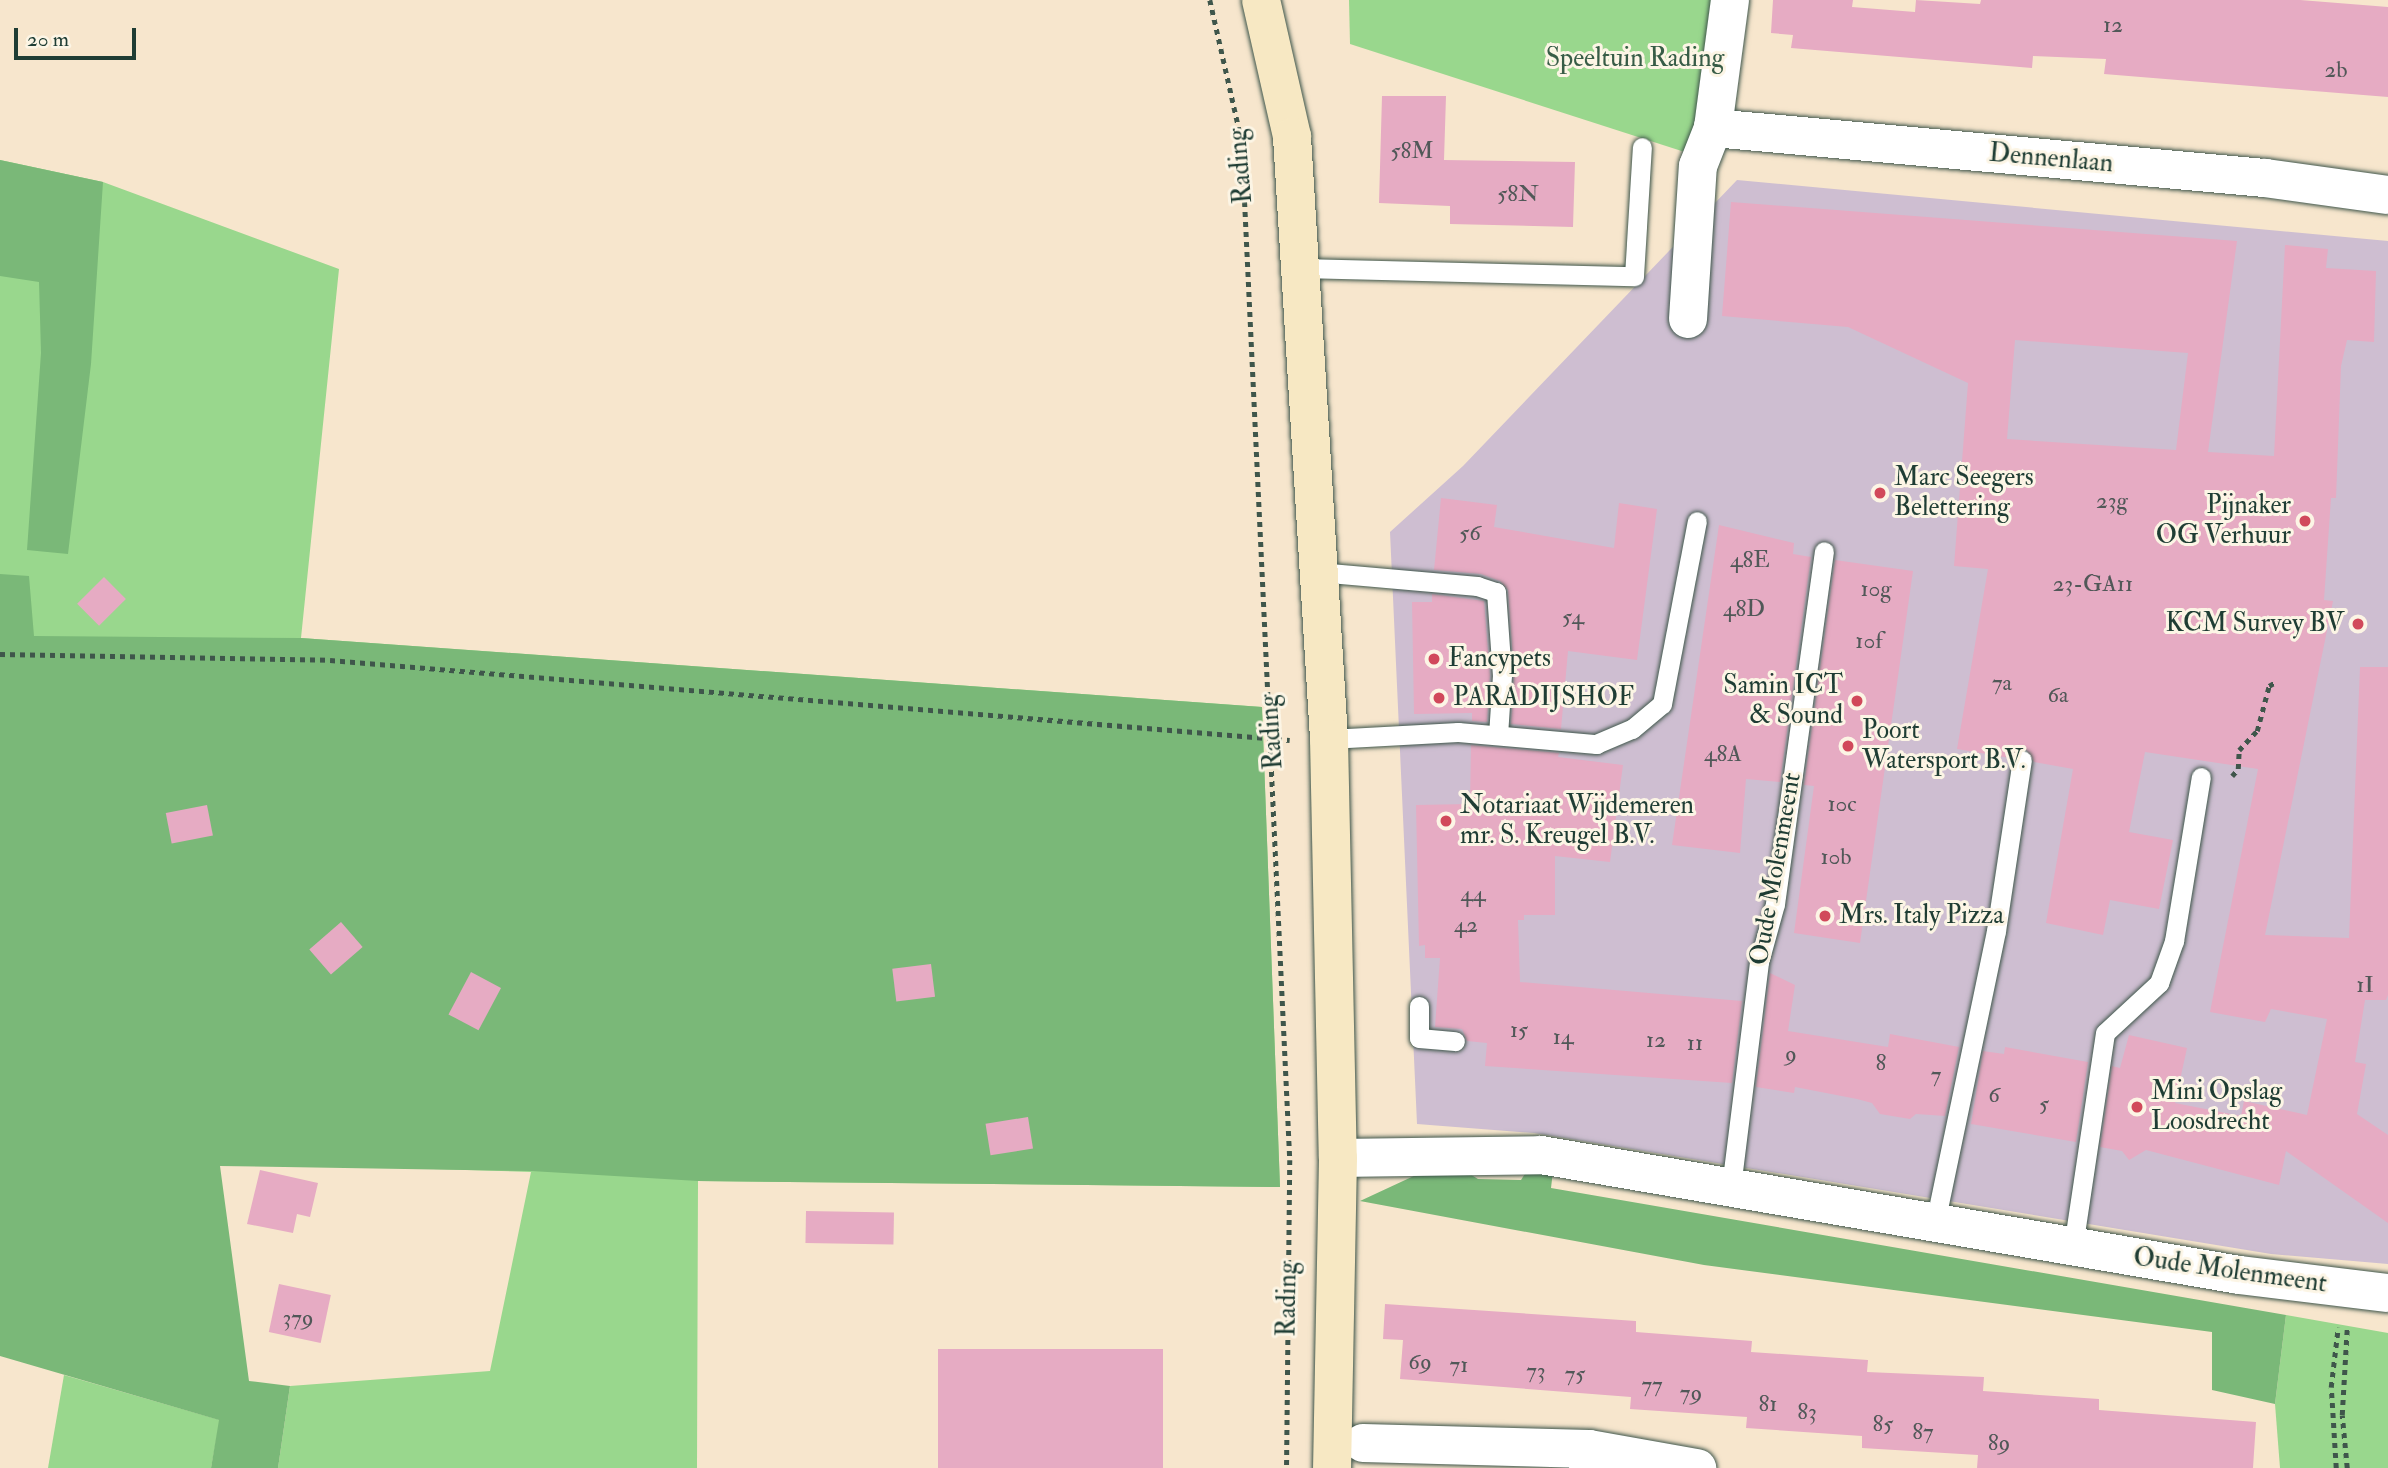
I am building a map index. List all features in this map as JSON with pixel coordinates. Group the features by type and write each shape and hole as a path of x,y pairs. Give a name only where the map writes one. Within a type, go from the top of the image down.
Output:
{"main road":[{"name":"Rading","path":"1261,0 1292,137 1329,738 1338,1158 1332,1468"}],"street":[{"path":"1688,319 1698,166 1713,128 1730,0"},
{"name":"Dennenlaan","path":"1713,128 2265,178 2388,195"},
{"name":"Oude Molenmeent","path":"1338,1158 1541,1155 2073,1247 2361,1290"},
{"path":"1363,1443 1697,1468"}],"lane":[{"path":"1300,268 1634,276 1642,147"},
{"path":"1329,738 1458,732 1596,744 1632,730 1662,704 1697,522"},
{"name":"Oude Molenmeent","path":"1731,1187 1759,962 1775,904 1824,551"},
{"path":"1318,572 1477,586 1496,592 1502,676 1498,735"},
{"path":"1934,1223 1996,931 2022,760"},
{"path":"2073,1247 2105,1033 2159,983 2174,942 2201,778"},
{"path":"1419,1006 1419,1038 1455,1041"}],"path":[{"name":"Rading","path":"1210,0 1242,142 1273,740 1290,1160 1287,1468"},
{"path":"0,654 330,660 1273,740 1329,738"},
{"path":"2201,778 2230,779 2238,769 2239,750 2257,731 2269,686 2274,683"},
{"path":"2336,1468 2331,1387 2361,1290"},
{"path":"2347,1468 2342,1415 2361,1290"}],"shaded area":[{"path":"1737,180 2388,241 2388,1264 2271,1254 1534,1133 1417,1124 1390,532 1463,466"}],"green space":[{"name":"Speeltuin Rading","path":"1349,0 1715,0 1694,155 1350,44"},
{"path":"0,160 103,182 339,269 301,638 1262,707 1280,1187 698,1181 697,1468 278,1468 290,1386 490,1371 531,1172 296,1165 0,1169"},
{"path":"0,160 103,182 91,364 68,554 27,550 41,353 39,282 0,276"},
{"path":"0,574 29,576 34,636 301,638 1262,707 1280,1187 698,1181 531,1171 220,1166 249,1381 290,1386 278,1468 211,1468 219,1420 0,1356"},
{"path":"1530,1166 1553,1171 1551,1188 2286,1315 2275,1404 2212,1390 2212,1332 1704,1265 1360,1201 1431,1168 1460,1168 1478,1179 1521,1180"},
{"path":"2286,1315 2388,1333 2388,1468 2280,1468 2275,1404"},
{"path":"64,1375 220,1420 211,1468 48,1468"}],"building":[{"path":"1773,0 1853,0 1852,7 1915,12 1916,0 1980,4 1981,0 2300,0 2388,7 2388,97 2104,74 2106,59 2033,56 2032,68 1791,48 1793,35 1771,33"},
{"path":"1382,96 1446,96 1444,160 1575,162 1573,227 1450,224 1450,206 1379,203"},
{"path":"1731,202 2237,241 2208,452 2274,456 2285,245 2328,249 2326,268 2376,271 2374,342 2347,340 2341,366 2336,498 2331,498 2324,600 2333,601 2265,935 2349,938 2360,667 2388,667 2388,995 2386,1000 2365,1000 2355,1062 2366,1064 2357,1114 2388,1135 2388,1223 2286,1151 2279,1185 2146,1150 2129,1160 2122,1151 2100,1147 2112,1066 2120,1068 2129,1035 2187,1048 2175,1103 2241,1116 2244,1101 2307,1115 2327,1019 2271,1009 2265,1022 2210,1012 2258,769 2145,752 2129,832 2173,840 2159,909 2110,900 2103,935 2046,923 2073,769 2034,762 2025,748 2010,758 1957,749 1988,569 1954,566 1968,383 1848,327 1722,316","holes":["2015,340 2188,353 2176,450 2007,439"]},
{"path":"1441,498 1497,505 1494,527 1614,548 1619,503 1657,509 1637,660 1568,651 1561,729 1511,724 1514,674 1508,590 1500,581 1481,574 1434,570"},
{"path":"1719,525 1794,543 1793,554 1811,557 1780,782 1746,779 1740,853 1672,845"},
{"path":"1835,560 1913,571 1860,943 1794,933 1814,786 1804,785"},
{"path":"104,577 126,599 99,626 77,604"},
{"path":"1432,594 1484,601 1490,675 1487,722 1472,721 1472,713 1414,714 1412,602 1432,602"},
{"path":"1471,745 1559,753 1558,757 1623,765 1610,862 1555,856 1555,915 1524,915 1524,920 1518,920 1520,982 1742,1001 1732,1083 1485,1066 1487,1043 1467,1041 1462,1029 1435,1027 1440,958 1425,958 1425,945 1419,946 1416,805 1470,804"},
{"path":"207,805 213,835 172,843 166,813"},
{"path":"341,922 363,947 331,974 309,950"},
{"path":"931,964 935,997 896,1002 892,969"},
{"path":"471,972 501,988 478,1030 448,1014"},
{"path":"1770,973 1795,985 1788,1031 1888,1047 1890,1034 1959,1047 1945,1116 1916,1114 1910,1119 1880,1114 1872,1103 1857,1099 1795,1087 1794,1093 1756,1087"},
{"path":"2005,1047 2088,1062 2076,1142 1971,1124 1983,1051 2004,1054"},
{"path":"1028,1117 1033,1149 991,1155 986,1124"},
{"path":"260,1170 318,1183 310,1217 297,1214 293,1233 247,1224"},
{"path":"806,1211 894,1213 893,1245 805,1243"},
{"path":"279,1284 331,1295 321,1343 269,1332"},
{"path":"1385,1304 1636,1321 1636,1332 1752,1341 1751,1352 1868,1360 1867,1372 1984,1377 1983,1391 2099,1399 2099,1410 2256,1422 2253,1468 1977,1468 1978,1455 1862,1448 1862,1436 1746,1428 1747,1417 1630,1409 1631,1397 1400,1379 1403,1340 1383,1339"},
{"path":"938,1349 1163,1349 1163,1468 938,1468"}],"place":[{"name":"Marc Seegers Belettering","path":"1880,493"},
{"name":"Pijnaker OG Verhuur","path":"2305,521"},
{"name":"KCM Survey BV","path":"2358,624"},
{"name":"Fancypets","path":"1434,659"},
{"name":"PARADIJSHOF","path":"1439,698"},
{"name":"Samin ICT & Sound","path":"1857,701"},
{"name":"Poort Watersport B.V.","path":"1848,746"},
{"name":"Notariaat Wijdemeren mr. S. Kreugel B.V.","path":"1446,821"},
{"name":"Mrs. Italy Pizza","path":"1825,916"},
{"name":"Mini Opslag Loosdrecht","path":"2137,1107"}]}
